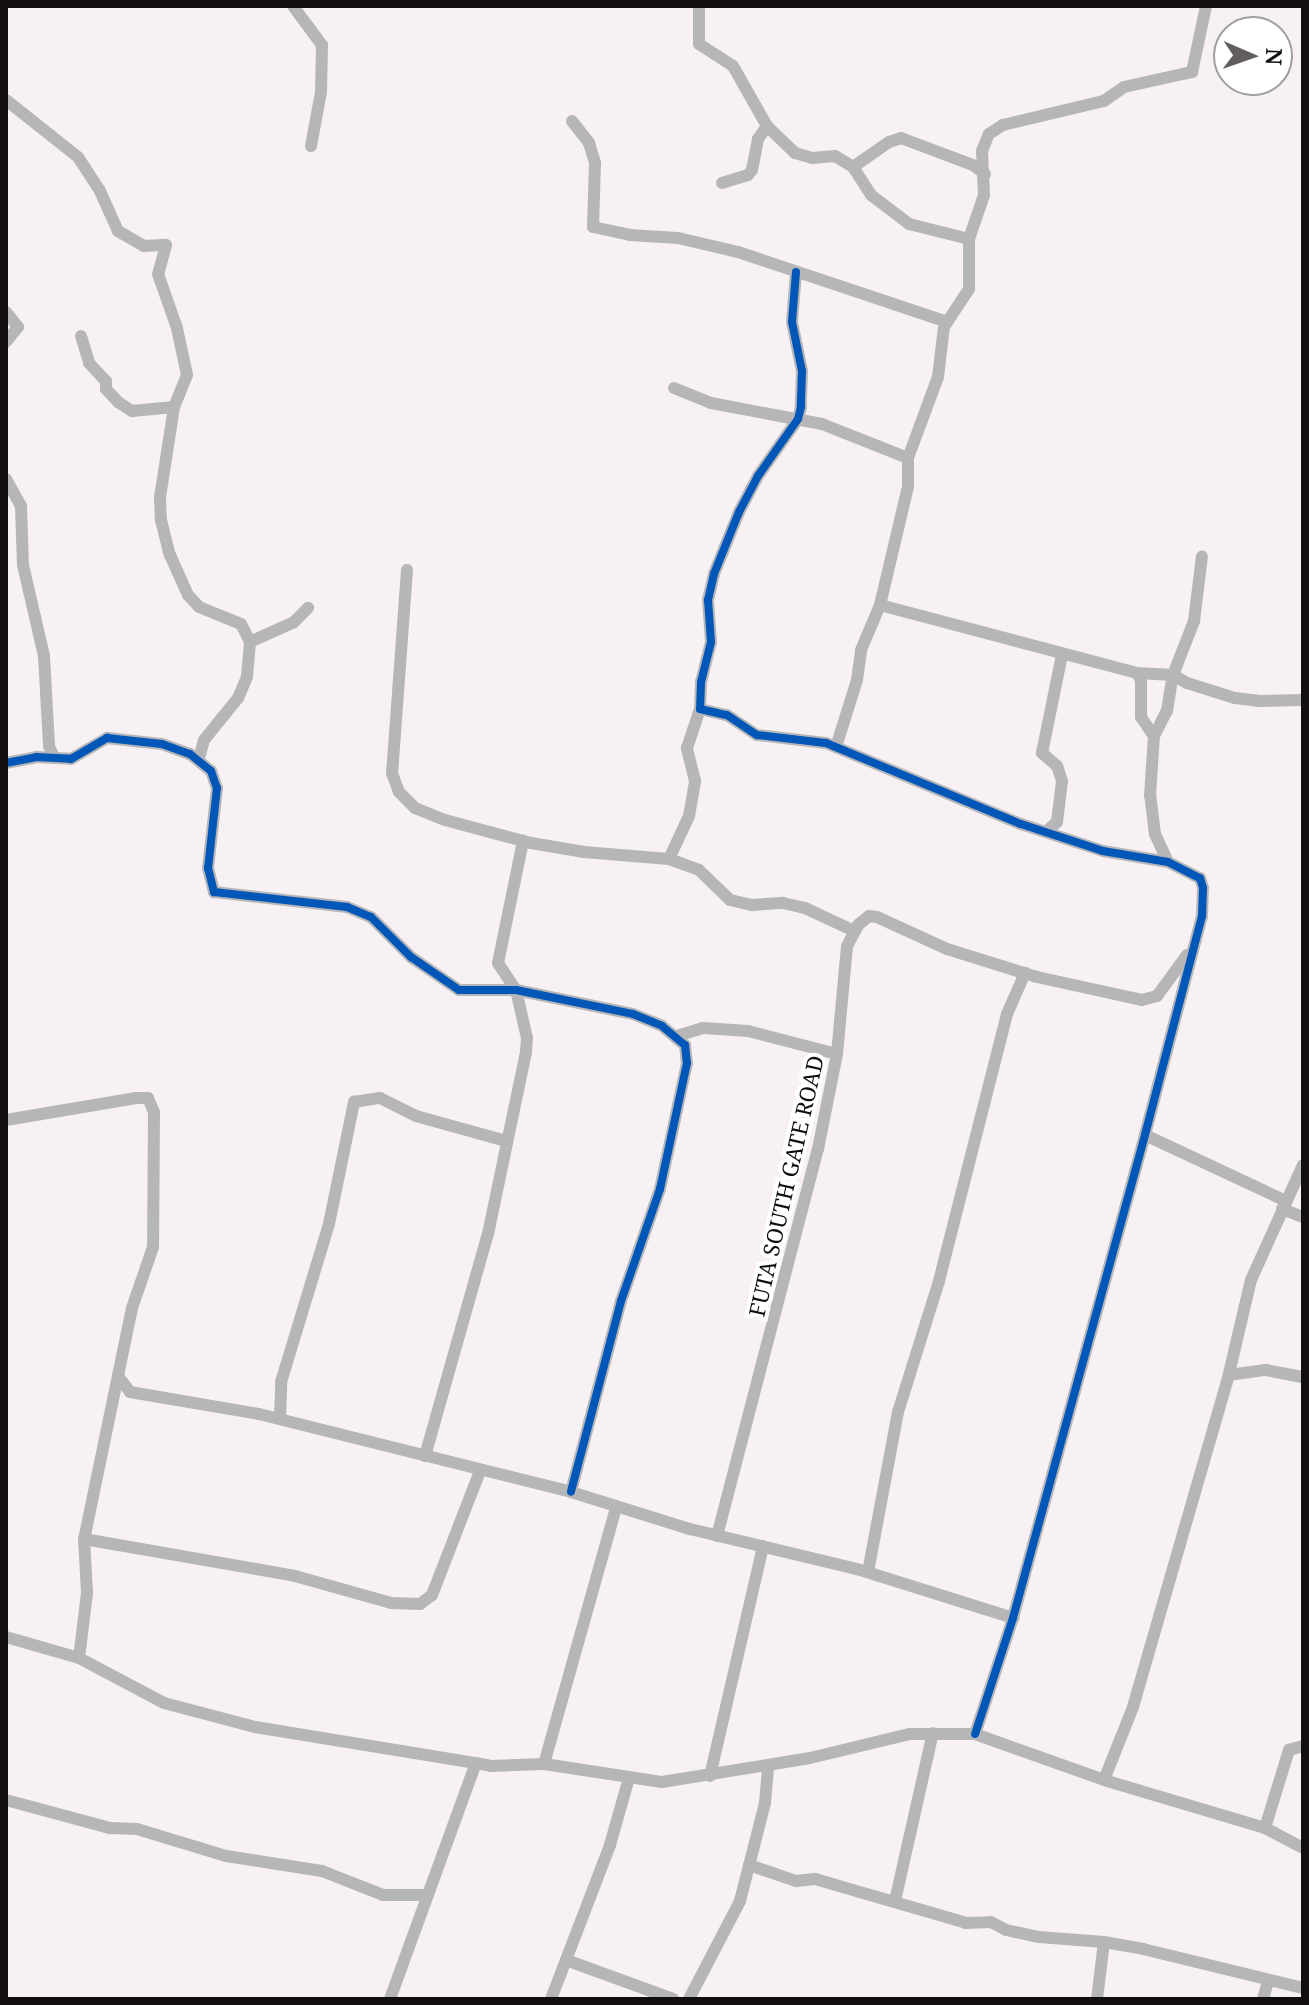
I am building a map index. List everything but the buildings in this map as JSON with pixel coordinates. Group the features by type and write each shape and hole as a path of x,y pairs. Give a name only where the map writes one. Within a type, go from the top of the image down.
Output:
{"street":[{"path":"293,6 322,45 321,92 311,146"},
{"path":"699,6 699,44 733,66 767,126 802,157 830,155 853,167 871,195 909,224 969,239"},
{"path":"836,747 857,680 861,650 880,605 908,487 908,458 938,377 947,322 969,289 969,239 984,195 982,151 989,134 1003,125 1104,101 1124,87 1192,72 1206,6"},
{"path":"6,100 78,157 100,191 118,231 144,246 166,245 158,274 177,328 187,375 174,407 160,497 167,546 193,602 241,624 250,642 247,677 238,698 204,740 199,759"},
{"path":"572,121 589,143 595,163 593,227 698,241 947,322"},
{"path":"722,183 748,175 752,170 758,139 767,126"},
{"path":"853,167 889,142 901,138 973,165 985,174"},
{"path":"669,859 689,816 695,781 687,748 700,709 699,691 710,650 708,600 714,574 752,488 798,419 802,371 792,322 796,272"},
{"path":"6,312 18,327 6,342"},
{"path":"81,336 89,363 106,381 106,389 118,402 132,411 174,407"},
{"path":"674,388 711,403 822,424 908,458"},
{"path":"6,479 21,506 23,565 44,656 49,746 54,758"},
{"path":"1168,862 1155,834 1150,796 1154,736 1167,711 1173,675 1194,621 1202,556"},
{"path":"407,570 392,760 394,783 405,798 425,814 523,841 584,852 669,859 699,870 730,900 752,905 783,903 805,908 854,931 869,916 877,917 947,949 1025,973 1142,1000 1157,996 1194,945"},
{"path":"880,605 1137,673 1173,675 1187,683 1235,698 1303,700"},
{"path":"250,642 294,622 308,608"},
{"path":"1047,831 1057,822 1062,781 1057,766 1042,753 1062,655"},
{"path":"1137,673 1141,680 1141,717 1154,736"},
{"path":"700,709 727,715 757,735 814,740 836,747 1047,831 1103,851 1168,862 1200,878 1202,916 1145,1135 1013,1618 975,1734"},
{"path":"6,763 36,757 71,759 98,741 115,738 162,744 199,759 211,771 217,788 208,868 214,892 347,907 371,917 411,957 450,986 464,991 516,990 633,1014 677,1036 685,1045 687,1063 660,1189 621,1301 571,1492"},
{"path":"425,1456 488,1234 527,1038 516,990 498,963 523,841"},
{"name":"FUTA SOUTH GATE ROAD","path":"717,1536 790,1266 837,1054 847,946 854,931"},
{"path":"868,1572 898,1412 939,1281 1007,1014 1025,973"},
{"path":"677,1036 703,1028 748,1031 837,1054"},
{"path":"6,1120 136,1098 148,1098 152,1102 153,1247 132,1308 84,1539 87,1593 79,1658"},
{"path":"280,1419 281,1382 329,1224 354,1102 380,1098 416,1116 506,1141"},
{"path":"1145,1135 1303,1217"},
{"path":"1104,1780 1133,1707 1229,1375 1251,1280 1303,1165"},
{"path":"1229,1375 1266,1370 1303,1377"},
{"path":"118,1376 130,1392 280,1419 571,1492 717,1536 868,1572 1013,1618"},
{"path":"113,1406 130,1392"},
{"path":"84,1539 295,1576 391,1603 420,1604 432,1595 480,1471"},
{"path":"544,1764 616,1507"},
{"path":"710,1776 763,1546"},
{"path":"6,1652 8,1637 79,1658 164,1703 255,1727 491,1766 544,1764 662,1782 768,1765 886,1738 933,1733 975,1734 1104,1780 1265,1828 1303,1848"},
{"path":"895,1901 933,1733"},
{"path":"1265,1828 1289,1750 1303,1746"},
{"path":"390,1999 476,1763"},
{"path":"689,1999 731,1921 765,1803 768,1765"},
{"path":"551,1999 610,1845 629,1778"},
{"path":"6,1800 100,1826 137,1829 226,1856 322,1871 383,1895 428,1895"},
{"path":"749,1865 796,1881 815,1879 971,1924 991,1922 1006,1930 1039,1937 1104,1942 1303,1988"},
{"path":"1097,1999 1104,1942"},
{"path":"566,1960 673,1999"},
{"path":"1263,1999 1268,1981"}],"cycle path":[{"path":"796,272 792,322 802,371 801,407 798,419 758,476 739,512 714,574 708,600 711,642 701,682 700,709 727,715 757,735 826,743 1021,824 1103,851 1168,862 1200,878 1203,888 1202,916 1145,1135 1013,1618 975,1734"},
{"path":"6,763 36,757 71,759 107,738 162,744 190,754 211,771 217,788 208,868 214,892 347,907 371,917 411,957 459,990 516,990 633,1014 662,1026 685,1045 687,1063 660,1189 621,1301 571,1492"}]}
